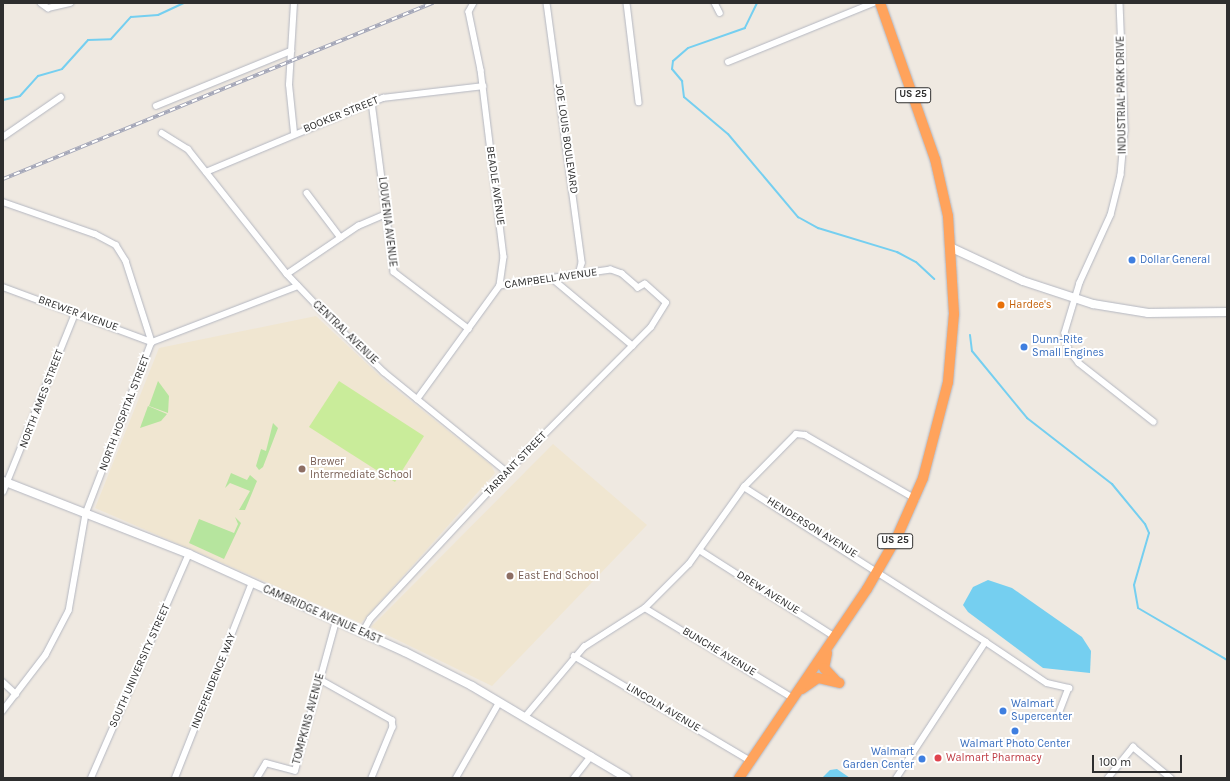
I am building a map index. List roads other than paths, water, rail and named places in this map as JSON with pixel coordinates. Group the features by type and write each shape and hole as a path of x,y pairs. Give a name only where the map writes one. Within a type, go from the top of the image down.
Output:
{"highway":[{"name":"US 25","path":"739,778 879,570 916,498 933,447 948,382 954,314 952,248 936,159 880,3"},
{"path":"793,697 818,678 839,683 824,668 833,638"}],"main road":[{"path":"952,248 1023,281 1075,298 1148,313 1227,312"},
{"name":"CAMBRIDGE AVENUE EAST","path":"5,482 189,554 445,671 627,778"}],"street":[{"path":"41,3 48,8 70,3"},
{"path":"294,3 289,85 294,133"},
{"name":"BEADLE AVENUE","path":"474,3 469,12 483,86 504,257 500,286"},
{"name":"JOE LOUIS BOULEVARD","path":"547,3 582,263 579,275"},
{"path":"626,3 639,102"},
{"path":"715,3 720,13"},
{"path":"728,62 873,3"},
{"name":"INDUSTRIAL PARK DRIVE","path":"1120,3 1125,130 1123,168 1111,215 1075,298 1065,333 1072,355 1154,422"},
{"path":"156,106 291,50"},
{"name":"BOOKER STREET","path":"206,172 294,133 372,102 483,86"},
{"path":"3,137 60,97"},
{"name":"LOUVENIA AVENUE","path":"372,102 394,272 469,329"},
{"name":"CENTRAL AVENUE","path":"162,133 183,144 287,274 384,372 508,472"},
{"path":"307,193 341,238"},
{"name":"NORTH HOSPITAL STREET","path":"3,202 95,234 116,245 126,261 152,342 86,514 69,611 46,656 3,711"},
{"path":"287,274 362,224 386,214"},
{"name":"CAMPBELL AVENUE","path":"418,399 500,286 615,271 638,288 645,284 660,296"},
{"path":"553,278 634,346"},
{"path":"152,342 298,286"},
{"name":"BREWER AVENUE","path":"3,287 152,342"},
{"name":"TARRANT STREET","path":"362,633 370,620 508,472 634,346 666,303 660,296"},
{"name":"NORTH AMES STREET","path":"3,492 5,482 74,314"},
{"path":"525,717 574,656 645,608 701,551 744,487 800,433 916,498"},
{"name":"HENDERSON AVENUE","path":"744,487 879,570 1047,683 1070,688 1058,717"},
{"name":"DREW AVENUE","path":"701,551 833,638"},
{"name":"SOUTH UNIVERSITY STREET","path":"91,778 189,554"},
{"name":"INDEPENDENCE WAY","path":"175,778 252,583"},
{"name":"BUNCHE AVENUE","path":"645,608 793,697"},
{"name":"TOMPKINS AVENUE","path":"257,778 266,763 295,771 336,621"},
{"path":"896,778 986,642"},
{"name":"LINCOLN AVENUE","path":"574,656 751,761"},
{"path":"319,679 392,720 393,727 372,778"},
{"path":"3,682 16,694"},
{"path":"456,778 499,703"},
{"path":"1108,778 1133,747 1171,778"},
{"path":"574,778 591,756"},
{"path":"295,771 298,778"}],"water":[{"path":"988,580 1012,588 1082,637 1091,651 1090,673 1043,668 968,612 963,605 973,587"},
{"path":"837,769 850,778 822,778 830,770"}],"waterway":[{"path":"3,100 20,96 38,76 62,69 88,40 111,39 131,17 158,15 184,3"},
{"path":"757,3 745,28 688,48 673,61 672,69 682,81 684,97 728,134 798,217 818,228 897,252 916,262 934,279"},
{"path":"970,335 972,351 1027,418 1112,484 1145,524 1149,533 1134,585 1138,608 1227,660"}],"railway":[{"path":"3,179 433,3"}],"place":[{"name":"Dollar General","path":"1132,260"},
{"name":"Hardee's","path":"1001,305"},
{"name":"Dunn-Rite Small Engines","path":"1024,347"},
{"name":"Brewer Intermediate School","path":"302,469"},
{"name":"East End School","path":"510,576"},
{"name":"Walmart Supercenter","path":"1003,711"},
{"name":"Walmart Photo Center","path":"1015,731"},
{"name":"Walmart Pharmacy","path":"938,758"},
{"name":"Walmart Garden Center","path":"922,759"}]}
